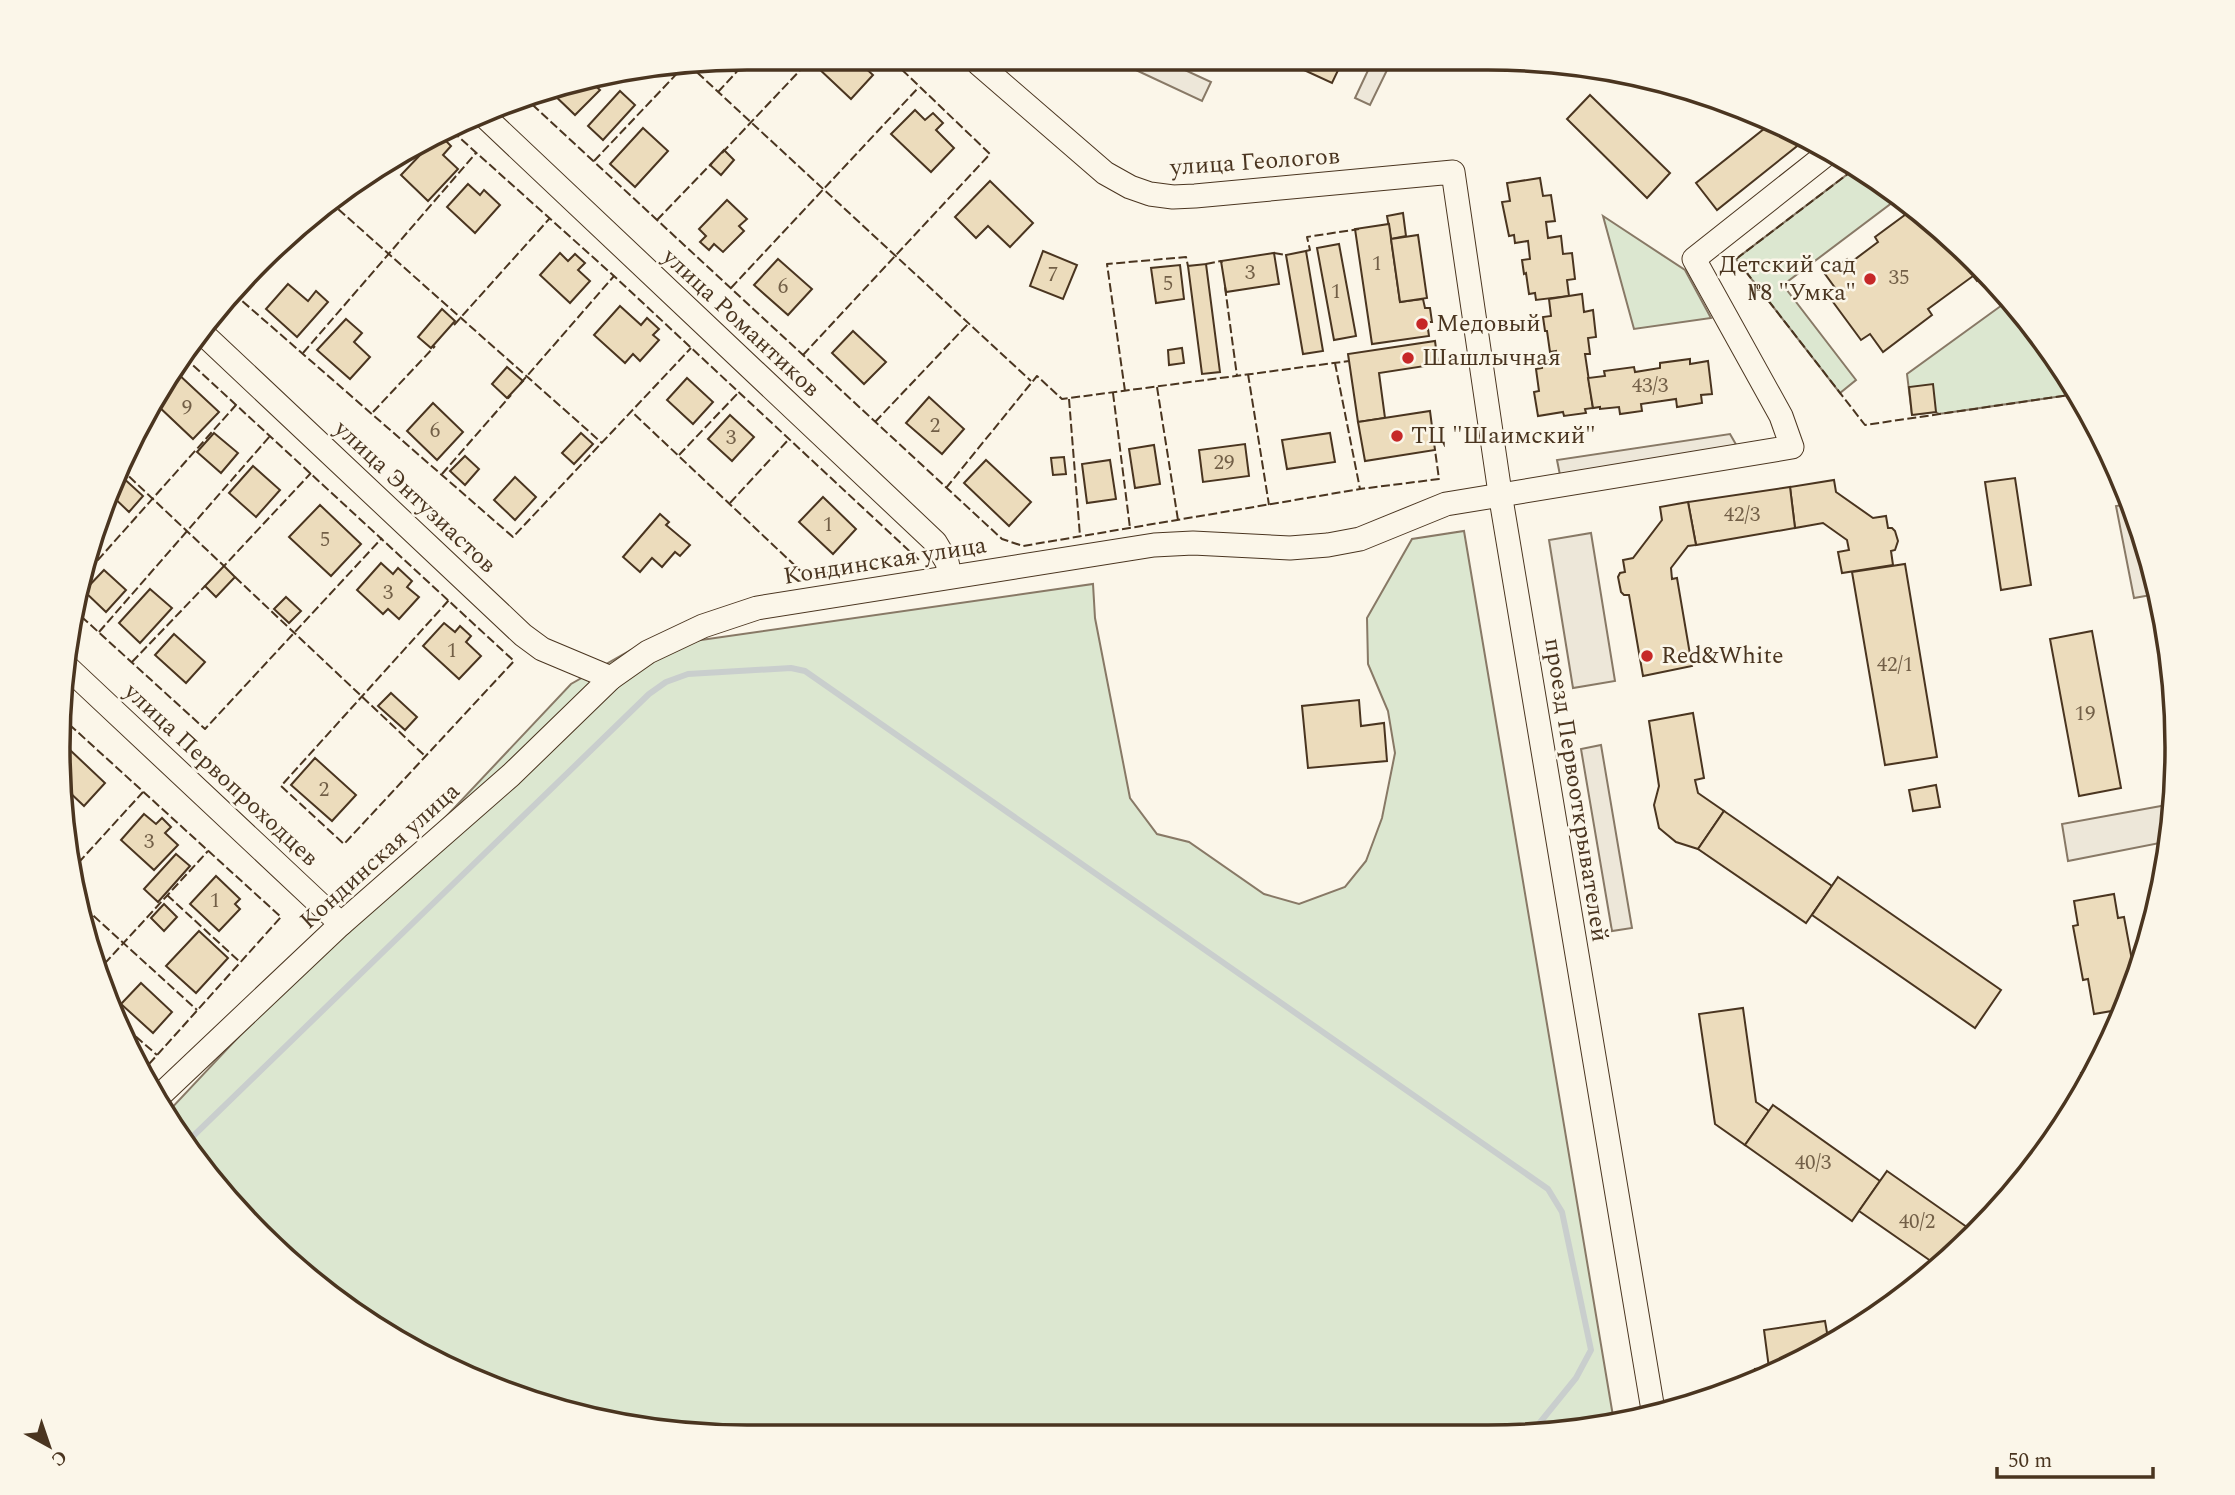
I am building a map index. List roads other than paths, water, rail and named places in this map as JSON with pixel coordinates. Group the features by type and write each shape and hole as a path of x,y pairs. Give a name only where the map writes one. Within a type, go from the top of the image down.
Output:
{"street":[{"name":"улица Геологов","path":"986,70 1105,173 1130,187 1150,194 1173,197 1453,172"},
{"name":"улица Романтиков","path":"490,121 935,542 947,562 950,576"},
{"name":"Кондинская улица","path":"164,1091 341,924 511,775 611,678 648,652 703,626 757,608 1154,545 1193,543 1290,548 1328,545 1360,539 1446,504 1792,447 1781,416 1694,259 1821,158"},
{"name":"проезд Первооткрывателей","path":"1453,172 1500,494 1652,1405"},
{"name":"улица Энтузиастов","path":"208,338 523,635 542,649 611,678"},
{"name":"улица Первопроходцев","path":"74,674 341,924"}],"waterway":[{"path":"193,1136 649,694 666,682 688,674 791,668 805,671 1548,1189 1562,1212 1591,1350 1576,1378 1539,1423"}],"place":[{"name":"Детский сад №8 \"Умка\"","path":"1870,279"},
{"name":"Медовый","path":"1422,324"},
{"name":"Шашлычная","path":"1408,358"},
{"name":"ТЦ \"Шаимский\"","path":"1397,436"},
{"name":"Red&White","path":"1647,656"}]}
